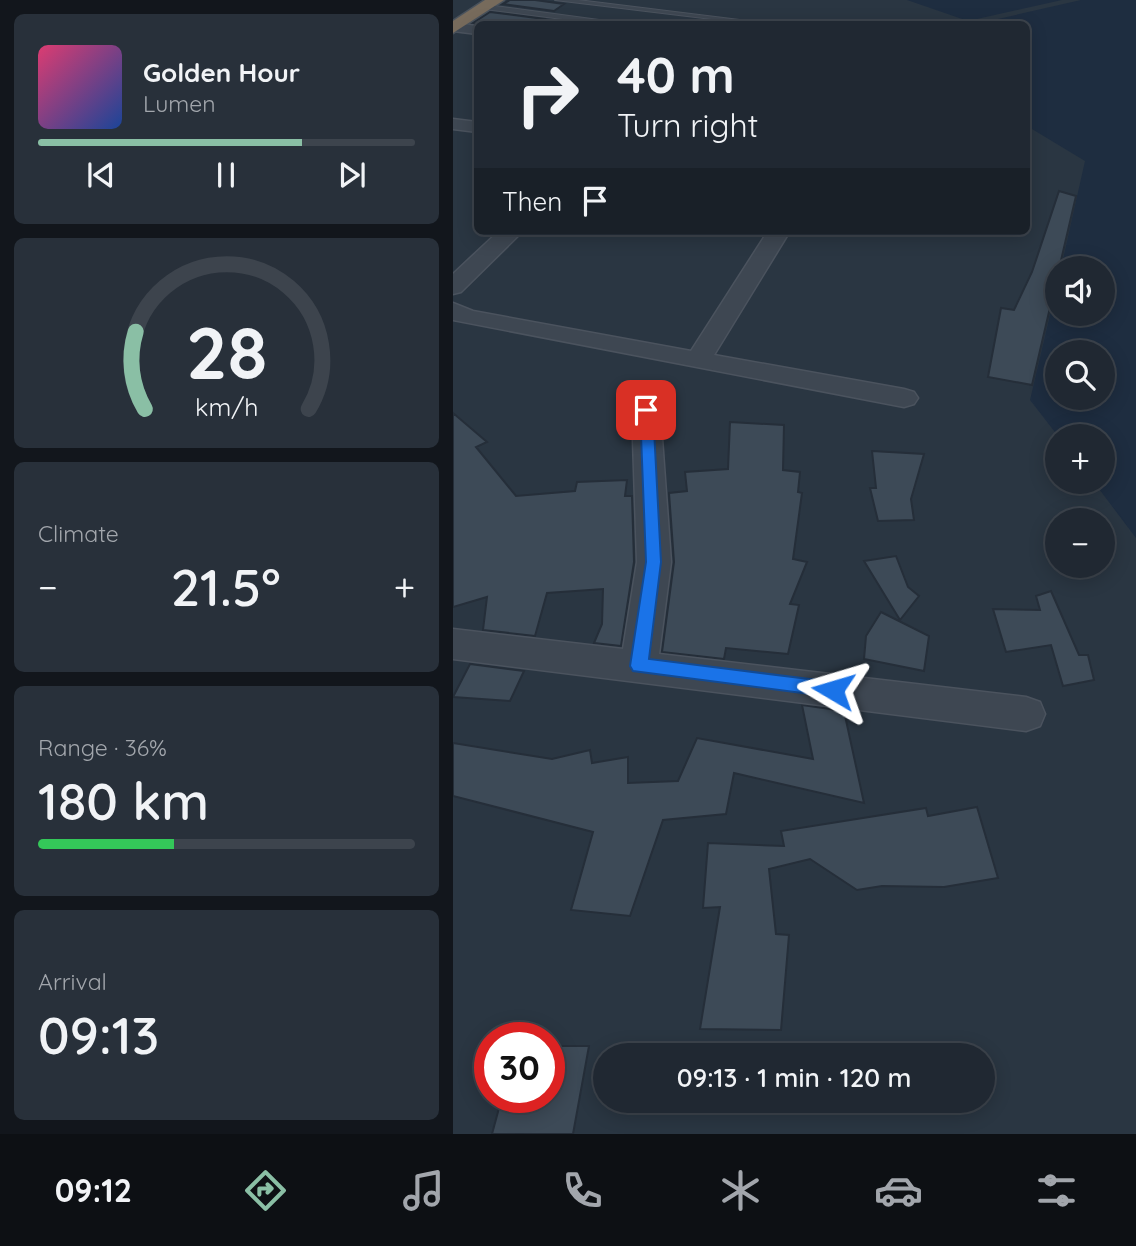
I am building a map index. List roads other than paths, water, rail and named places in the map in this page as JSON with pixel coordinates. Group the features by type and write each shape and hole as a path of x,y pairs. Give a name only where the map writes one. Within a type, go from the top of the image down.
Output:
{"highway":[{"path":"454,28 491,3"}],"street":[{"path":"454,28 474,30"},
{"path":"453,124 474,127"},
{"path":"453,287 509,235"},
{"path":"697,361 776,235"},
{"path":"453,310 466,317 904,398"},
{"path":"639,666 654,562 646,410"},
{"path":"453,644 1026,714"}],"lane":[{"path":"559,0 742,21"},
{"path":"491,3 596,21"}],"water":[{"path":"907,0 1062,0 968,21"},
{"path":"1081,0 1136,0 1136,538 1103,494 1115,494 1115,424 1049,424 1030,400 1047,326 1115,326 1115,256 1064,256 1085,161 1030,128 1030,21 989,21"}]}
